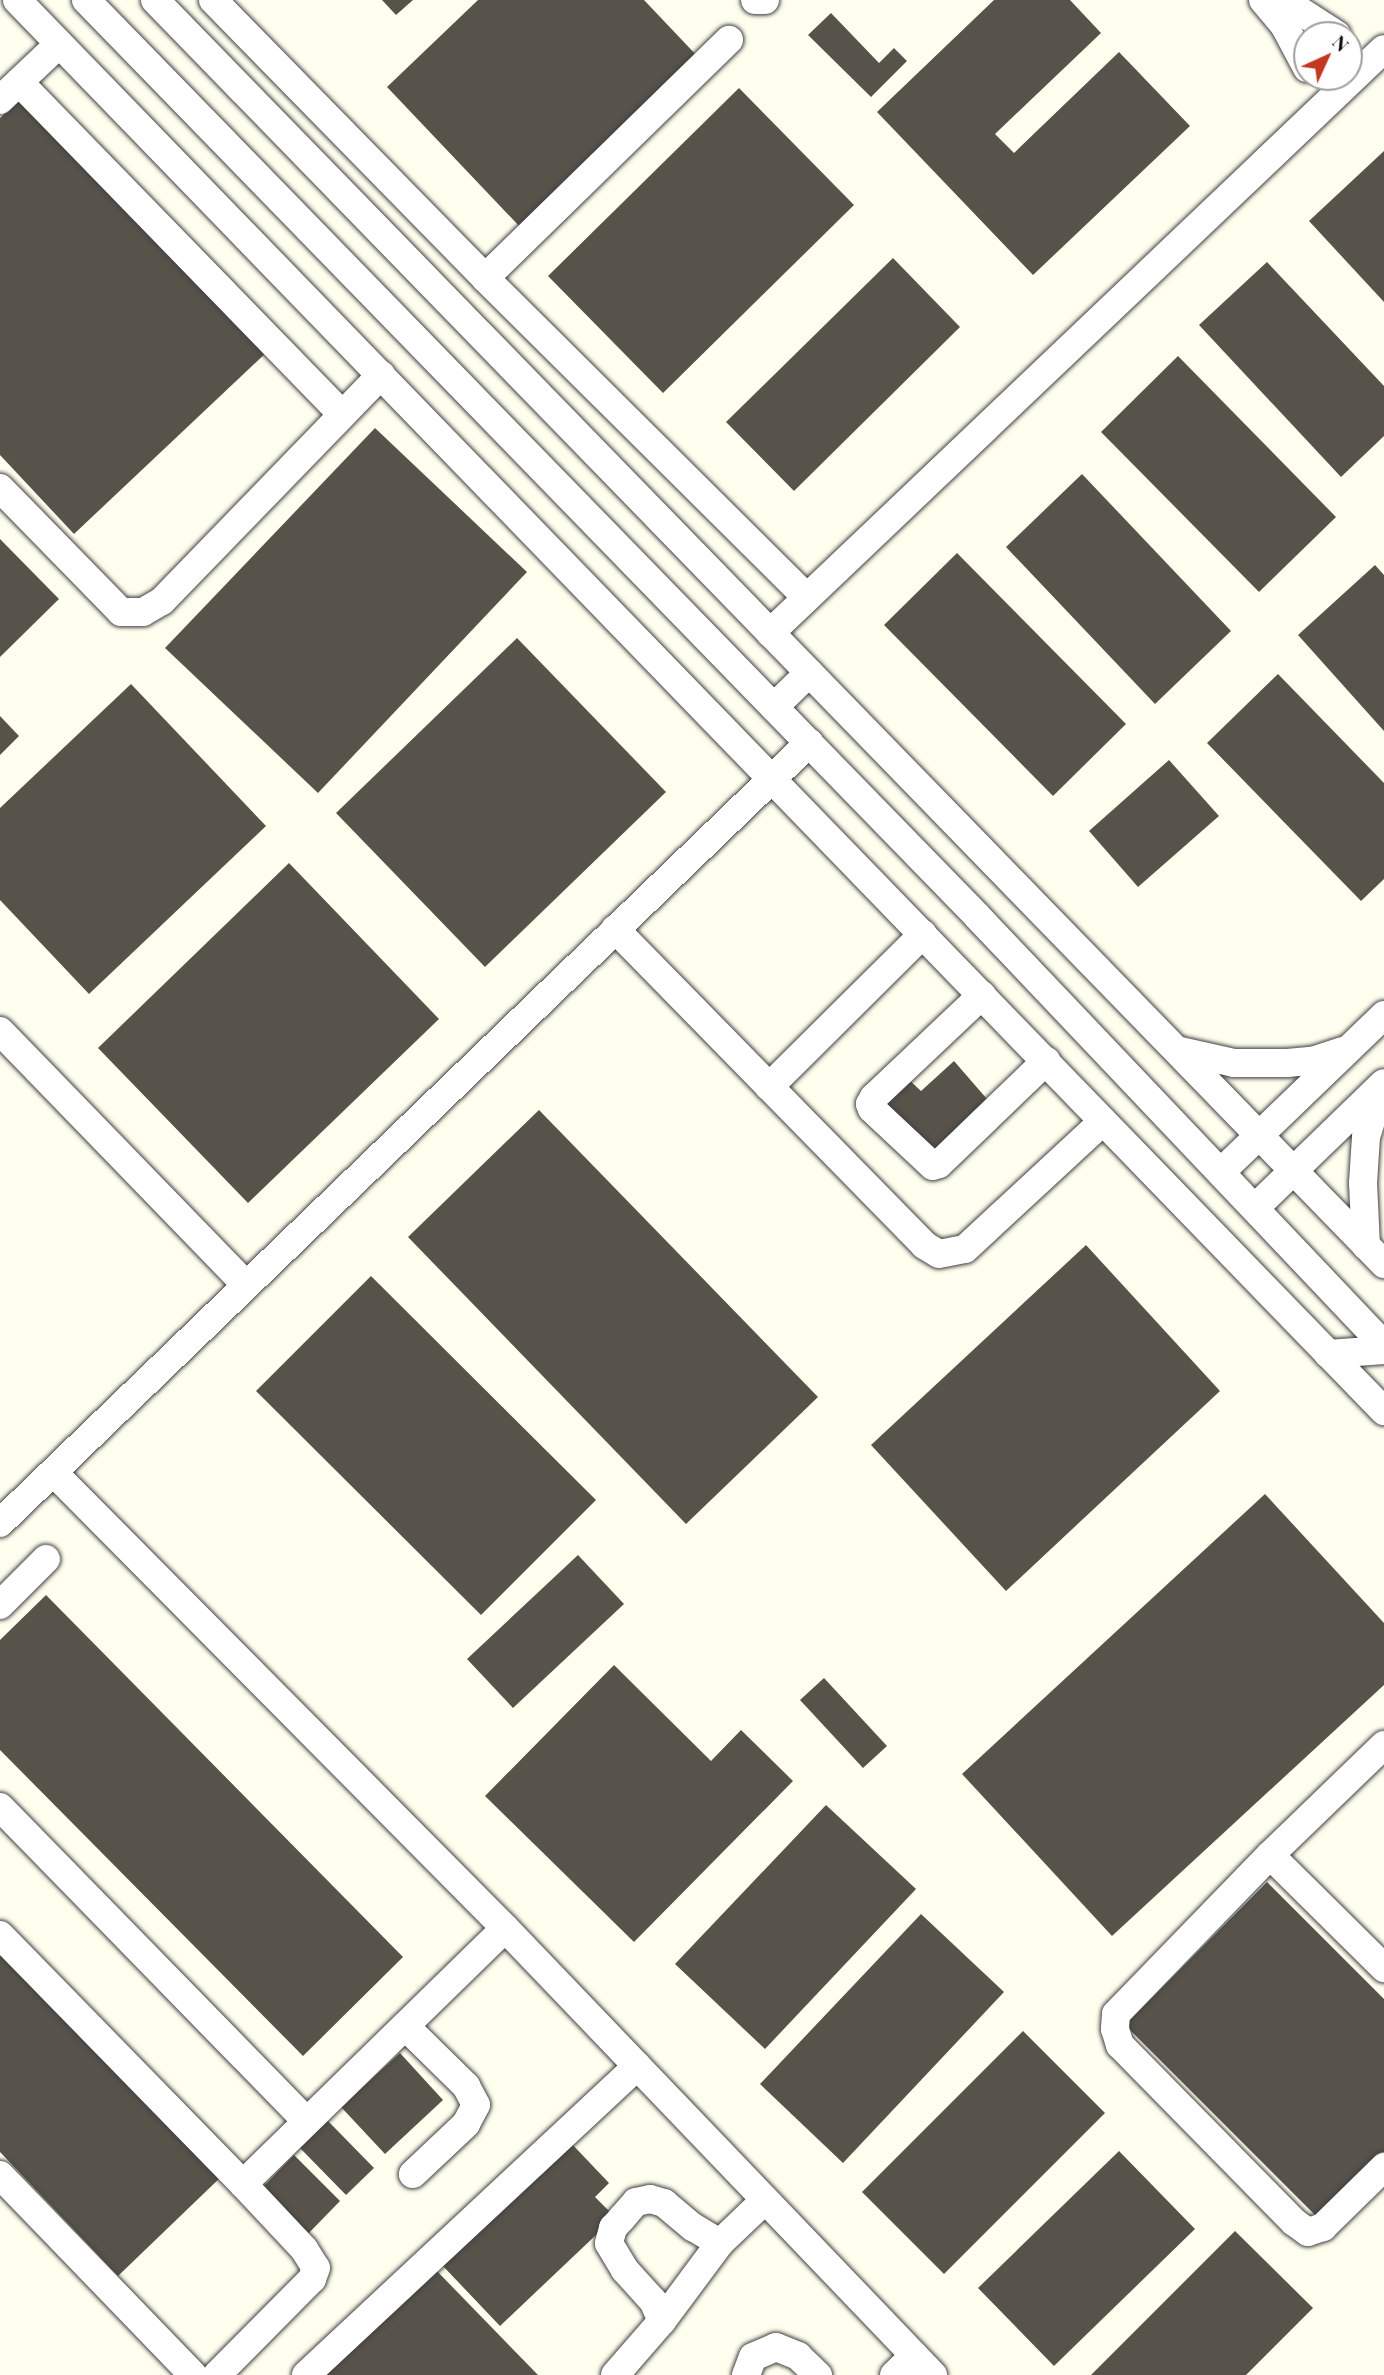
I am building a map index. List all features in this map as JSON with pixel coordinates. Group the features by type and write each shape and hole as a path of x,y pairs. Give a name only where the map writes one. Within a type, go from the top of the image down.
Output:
{"street":[{"path":"17,0 1384,1412"},
{"path":"86,0 809,743 1222,1171 1384,1345"},
{"path":"155,0 770,634 1180,1051 1375,1255"},
{"path":"213,0 485,278 806,597"},
{"path":"755,0 765,0"},
{"path":"1263,0 1284,25 1293,42"},
{"path":"1283,0 1315,21"},
{"path":"485,278 729,40"},
{"path":"59,44 9,91 342,414"},
{"path":"770,634 1381,52 1363,46"},
{"path":"1309,91 1311,119"},
{"path":"0,488 121,612 143,612 162,601 380,374"},
{"path":"774,707 809,673"},
{"path":"0,1523 809,743"},
{"path":"615,929 924,1245 939,1254 965,1249 1103,1121"},
{"path":"769,1087 923,934"},
{"path":"982,995 874,1097 870,1104 872,1109 933,1166 939,1164 1046,1061"},
{"path":"1222,1171 1384,1015"},
{"path":"0,1031 246,1285"},
{"path":"1180,1051 1234,1063 1287,1063 1326,1057 1350,1047"},
{"path":"1256,1207 1291,1170 1384,1083"},
{"path":"1375,1255 1363,1183 1366,1137 1371,1114 1384,1083"},
{"path":"1328,1353 1384,1350"},
{"path":"53,1472 505,1928 765,2200 913,2369"},
{"path":"0,1605 46,1559"},
{"path":"1384,1745 1270,1855 1116,2014 1115,2029 1120,2045 1294,2222 1308,2232 1323,2227 1384,2168"},
{"path":"0,1807 306,2122"},
{"path":"1270,1855 1384,1968"},
{"path":"243,2184 505,1928"},
{"path":"0,1935 243,2184 303,2249 316,2268 312,2279 217,2375"},
{"path":"405,2026 466,2086 476,2105 466,2124 413,2174"},
{"path":"306,2375 637,2066"},
{"path":"0,2175 193,2375"},
{"path":"662,2320 653,2301 616,2258 609,2243 613,2228 636,2202 650,2199 664,2203 693,2227 720,2242"},
{"path":"615,2375 662,2320 720,2242 765,2200"},
{"path":"746,2375 754,2357 776,2347 798,2357 818,2375"}],"building":[{"path":"382,0 413,0 396,15"},
{"path":"478,0 644,0 700,59 522,229 387,87"},
{"path":"994,0 1070,0 1101,33 995,134 1014,153 1119,52 1190,126 1033,275 877,112"},
{"path":"831,13 879,63 894,48 907,61 871,97 808,35"},
{"path":"739,88 854,205 663,393 548,276"},
{"path":"26,93 269,350 74,534 0,455 0,118"},
{"path":"1384,151 1384,302 1309,221"},
{"path":"893,258 960,327 794,491 726,422"},
{"path":"1267,262 1384,386 1384,436 1341,477 1199,325"},
{"path":"1178,356 1336,517 1259,592 1101,432"},
{"path":"375,428 527,572 318,793 165,648"},
{"path":"1082,474 1231,631 1155,704 1006,547"},
{"path":"0,539 59,599 0,657"},
{"path":"957,553 1126,724 1053,796 884,625"},
{"path":"1375,565 1384,575 1384,731 1298,635"},
{"path":"517,638 666,792 485,967 336,813"},
{"path":"1278,674 1384,783 1384,879 1361,901 1207,743"},
{"path":"131,684 266,826 89,994 0,900 0,808"},
{"path":"0,716 19,736 0,755"},
{"path":"1169,760 1219,816 1138,887 1089,831"},
{"path":"289,863 439,1019 248,1203 98,1048"},
{"path":"954,1061 987,1099 929,1155 878,1104 906,1077 921,1091"},
{"path":"539,1110 818,1397 686,1524 408,1237"},
{"path":"1086,1245 1220,1391 1006,1591 871,1445"},
{"path":"371,1276 596,1500 481,1615 256,1391"},
{"path":"1265,1494 1384,1623 1384,1685 1112,1936 962,1774"},
{"path":"578,1555 624,1604 513,1708 467,1659"},
{"path":"46,1595 403,1957 303,2056 0,1750 0,1640"},
{"path":"614,1665 711,1761 741,1730 793,1781 634,1942 485,1796"},
{"path":"824,1678 887,1746 863,1768 800,1700"},
{"path":"826,1805 916,1889 765,2049 675,1964"},
{"path":"1267,1882 1384,1999 1384,2152 1318,2218 1125,2025"},
{"path":"921,1914 1004,1992 843,2163 760,2084"},
{"path":"0,1942 223,2175 118,2276 0,2152"},
{"path":"1023,2031 1105,2113 944,2274 862,2192"},
{"path":"400,2053 443,2100 385,2154 341,2107"},
{"path":"328,2121 374,2168 346,2195 300,2148"},
{"path":"570,2142 609,2183 595,2197 615,2217 500,2326 442,2265"},
{"path":"1119,2151 1195,2229 1054,2366 978,2288"},
{"path":"294,2155 340,2201 305,2237 259,2191"},
{"path":"1235,2231 1313,2308 1246,2375 1091,2375"},
{"path":"434,2268 538,2375 323,2375"}]}
